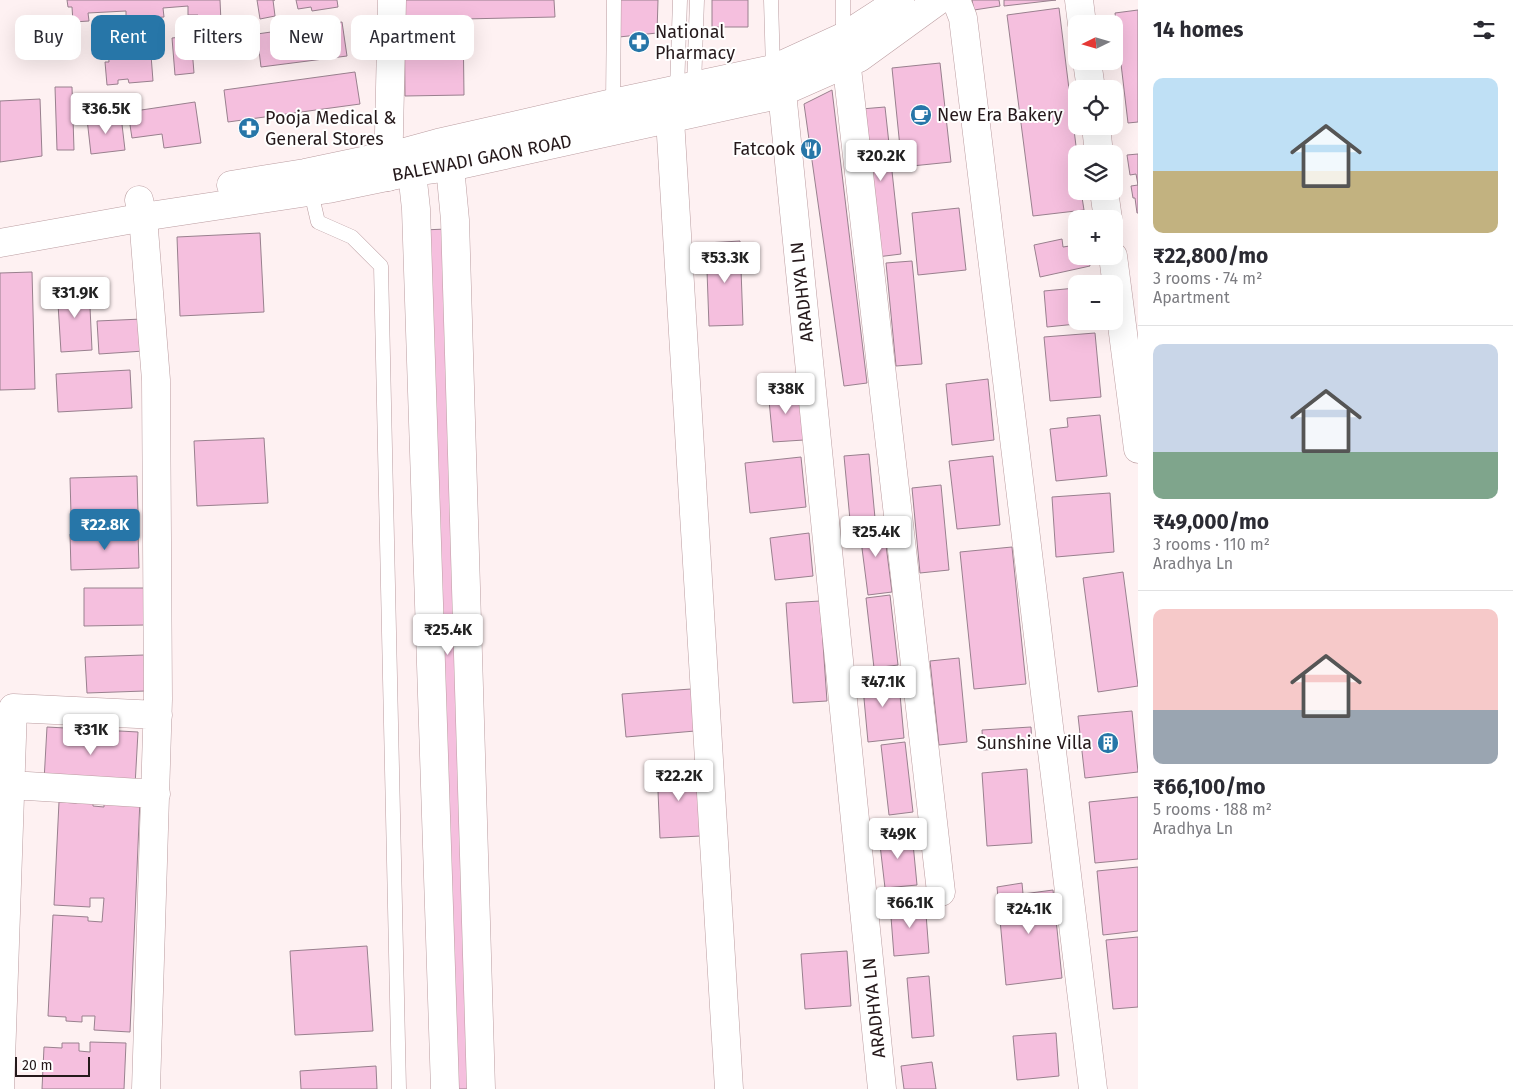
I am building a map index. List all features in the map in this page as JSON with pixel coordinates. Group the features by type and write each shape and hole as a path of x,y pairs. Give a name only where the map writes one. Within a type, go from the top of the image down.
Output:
{"street":[{"path":"392,0 396,168 416,221 444,1089"},
{"name":"BALEWADI GAON ROAD","path":"0,224 141,208 396,168 613,103 685,88 778,80 845,50 900,0"},
{"name":"BALEWADI GAON ROAD","path":"845,50 859,58 939,0"},
{"path":"956,0 963,18 1094,1089"},
{"path":"1079,0 1081,15"},
{"path":"845,50 941,892"},
{"name":"BALEWADI GAON ROAD","path":"396,168 450,167 772,96 778,80"},
{"name":"ARADHYA LN","path":"778,80 882,1089"},
{"path":"670,119 729,1089"},
{"path":"450,167 455,220 481,1089"},
{"path":"141,208 156,380 158,715 146,1089"},
{"name":"BALEWADI GAON ROAD","path":"0,243 141,208"},
{"path":"416,221 455,220"},
{"path":"1114,265 1138,449"},
{"path":"0,1089 13,708 158,715"},
{"path":"11,785 156,794"}],"lane":[{"path":"613,103 614,0"},
{"path":"680,0 685,88"},
{"path":"685,88 697,0"},
{"path":"771,0 778,80"},
{"path":"843,0 845,50"},
{"path":"308,182 318,222 352,237 381,266 399,1089"}],"building":[{"path":"67,0 220,0 221,15 188,15 188,6 163,8 164,15 126,15 126,11 88,13 89,21 81,22 81,15 73,15 72,7 68,7"},
{"path":"257,0 273,0 275,15 260,19"},
{"path":"296,0 337,0 338,7 312,11 311,7 298,9"},
{"path":"404,0 554,0 555,17 474,19 474,15 404,15"},
{"path":"620,0 658,0 657,33 619,37"},
{"path":"712,0 748,0 748,27 712,27"},
{"path":"972,0 999,0 1000,6 974,10"},
{"path":"1004,0 1056,0 1004,6"},
{"path":"1059,8 1068,81 1068,135 1075,135 1076,145 1068,145 1068,200 1082,200 1084,210 1068,210 1068,212 1033,216 1007,15"},
{"path":"1138,10 1138,122 1128,123 1122,70 1123,15 1115,15 1115,13"},
{"path":"341,22 347,56 341,57"},
{"path":"270,32 270,60 316,60 261,67 260,34"},
{"path":"172,38 175,38 175,60 193,60 194,73 175,75"},
{"path":"109,60 151,60 153,81 129,83 128,79 118,80 118,84 107,85 105,62 109,62"},
{"path":"405,60 464,60 464,95 405,96"},
{"name":"New Era Bakery","path":"940,63 951,162 902,167 892,68"},
{"path":"355,72 360,104 228,122 224,90"},
{"path":"55,87 72,87 74,150 57,150"},
{"path":"832,90 867,383 844,386 804,104"},
{"path":"40,99 42,156 0,162 0,101"},
{"path":"195,102 201,143 164,148 162,134 132,138 128,112"},
{"path":"885,107 901,254 877,257 861,109"},
{"path":"121,116 125,150 91,154 87,119"},
{"path":"1138,154 1138,185 1136,174 1130,175 1127,155"},
{"path":"1138,185 1138,213 1137,213 1131,186"},
{"path":"959,208 966,270 918,275 912,213"},
{"path":"447,229 474,1089 450,1089 422,230"},
{"path":"260,233 264,312 180,316 177,237"},
{"path":"1062,239 1063,247 1068,246 1068,265 1090,266 1040,277 1034,245"},
{"path":"740,241 743,325 709,326 706,243"},
{"path":"912,261 922,364 896,366 886,263"},
{"path":"32,272 35,389 0,390 0,273"},
{"path":"89,286 92,350 61,352 57,288"},
{"path":"1068,289 1068,325 1047,327 1044,291"},
{"path":"142,319 144,351 99,354 97,321"},
{"path":"1095,333 1101,397 1050,401 1044,337"},
{"path":"130,370 132,408 58,412 56,374"},
{"path":"988,379 994,440 952,445 946,384"},
{"path":"800,388 804,440 773,442 768,390"},
{"path":"1100,415 1107,476 1056,481 1050,429 1068,427 1067,418"},
{"path":"264,438 268,503 197,506 194,441"},
{"path":"869,454 875,518 850,520 844,456"},
{"path":"993,456 1000,525 957,529 949,461"},
{"path":"801,457 806,507 750,513 745,463"},
{"path":"137,476 138,512 71,514 70,478"},
{"path":"941,485 949,570 920,573 912,488"},
{"path":"1110,493 1114,552 1056,557 1052,497"},
{"path":"883,522 892,592 868,595 859,525"},
{"path":"138,532 139,568 71,570 70,534"},
{"path":"809,533 813,576 775,580 770,538"},
{"path":"1012,547 1026,684 974,689 960,552"},
{"path":"1123,572 1138,686 1098,692 1083,578"},
{"path":"84,588 145,588 145,625 84,626"},
{"path":"890,595 898,665 874,668 866,598"},
{"path":"820,601 827,701 793,703 786,603"},
{"path":"144,655 145,691 87,693 85,657"},
{"path":"959,658 967,742 939,745 930,661"},
{"path":"898,673 904,738 868,742 862,677"},
{"path":"691,689 695,731 626,737 622,694"},
{"name":"Sunshine Villa","path":"1132,711 1138,772 1085,778 1078,716"},
{"path":"47,727 138,732 135,786 44,781"},
{"path":"1031,727 1032,747 983,750 982,730"},
{"path":"905,742 913,812 889,815 881,745"},
{"path":"699,767 701,836 660,838 657,768"},
{"path":"1027,769 1032,843 987,846 982,773"},
{"path":"104,797 140,799 130,1032 94,1030 95,1016 82,1016 82,1022 66,1021 66,1017 48,1016 53,915 88,917 88,921 102,922 104,898 90,898 90,907 54,905 59,802 76,803 93,798 93,806 104,807"},
{"path":"1138,797 1138,859 1095,863 1089,802"},
{"path":"912,833 917,885 885,888 879,836"},
{"path":"1138,867 1138,931 1103,935 1097,871"},
{"path":"1022,883 1023,894 1053,890 1062,978 1006,985 997,887"},
{"path":"925,901 929,953 894,956 890,904"},
{"path":"1138,937 1138,1007 1113,1009 1106,940"},
{"path":"367,946 373,1031 295,1035 290,951"},
{"path":"847,951 851,1006 805,1009 801,954"},
{"path":"929,976 934,1036 912,1038 907,978"},
{"path":"1056,1033 1059,1076 1017,1080 1013,1036"},
{"path":"90,1042 126,1043 124,1089 42,1089 44,1047 62,1048 62,1043 79,1043 79,1051 90,1052"},
{"path":"932,1062 936,1089 904,1089 901,1066"},
{"path":"376,1066 377,1089 301,1089 300,1071"}],"place":[{"name":"National Pharmacy","path":"639,42"},
{"name":"New Era Bakery","path":"921,115"},
{"name":"Pooja Medical & General Stores","path":"249,128"},
{"name":"Fatcook","path":"811,149"},
{"name":"Sunshine Villa","path":"1108,743"}]}
